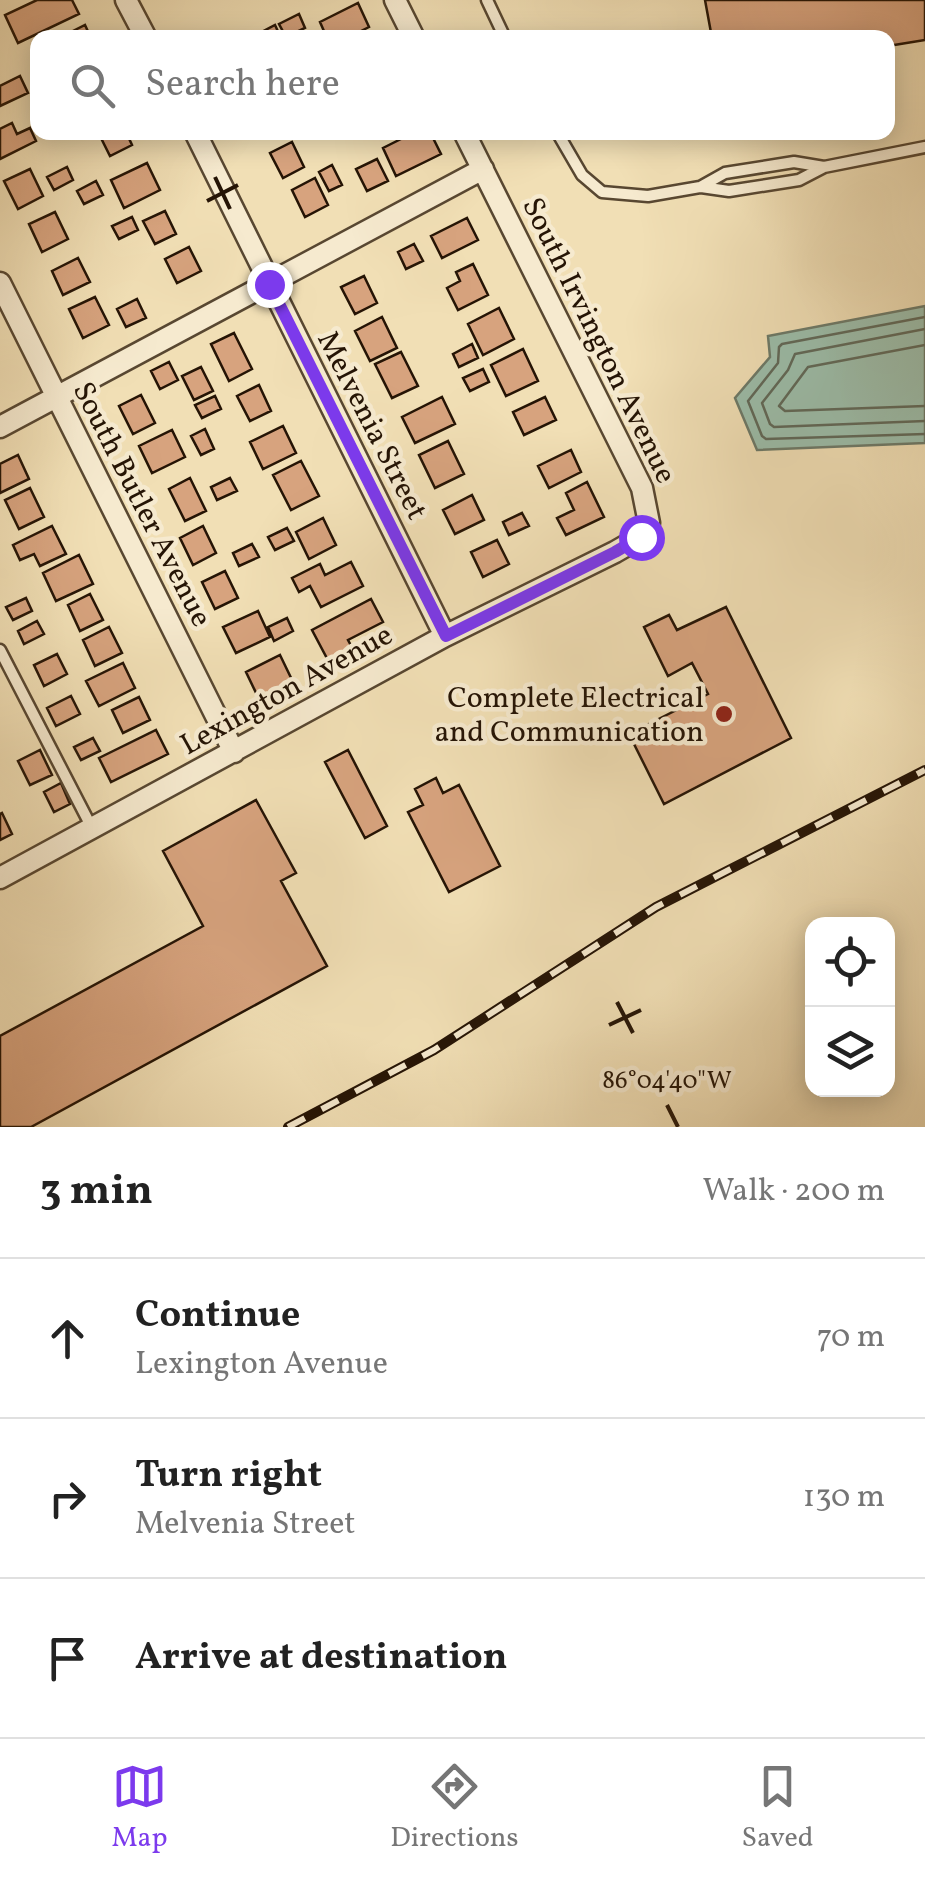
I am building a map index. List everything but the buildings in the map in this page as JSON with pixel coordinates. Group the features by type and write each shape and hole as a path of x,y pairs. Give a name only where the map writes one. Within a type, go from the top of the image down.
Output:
{"street":[{"path":"126,0 142,30"},
{"path":"396,0 410,30"},
{"name":"Melvenia Street","path":"199,140 446,636"},
{"name":"South Irvington Avenue","path":"468,140 642,488 649,522"},
{"path":"0,427 483,170"},
{"name":"South Butler Avenue","path":"0,282 234,752"},
{"name":"Lexington Avenue","path":"0,878 446,636 626,547 641,537 649,522"}],"lane":[{"path":"487,0 501,30"},
{"path":"561,140 582,175 602,192 648,196 700,187 729,190 799,180 824,167 925,148"},
{"path":"700,187 725,173 794,162 824,167"},
{"path":"0,650 92,828"}],"water":[{"path":"925,306 925,443 757,450 735,398 770,357 768,336"}],"railway":[{"path":"288,1127 434,1050 656,907 925,770"}],"place":[{"name":"Complete Electrical and Communication","path":"724,714"}],"route":[{"path":"269,284 446,636 641,537"}]}
